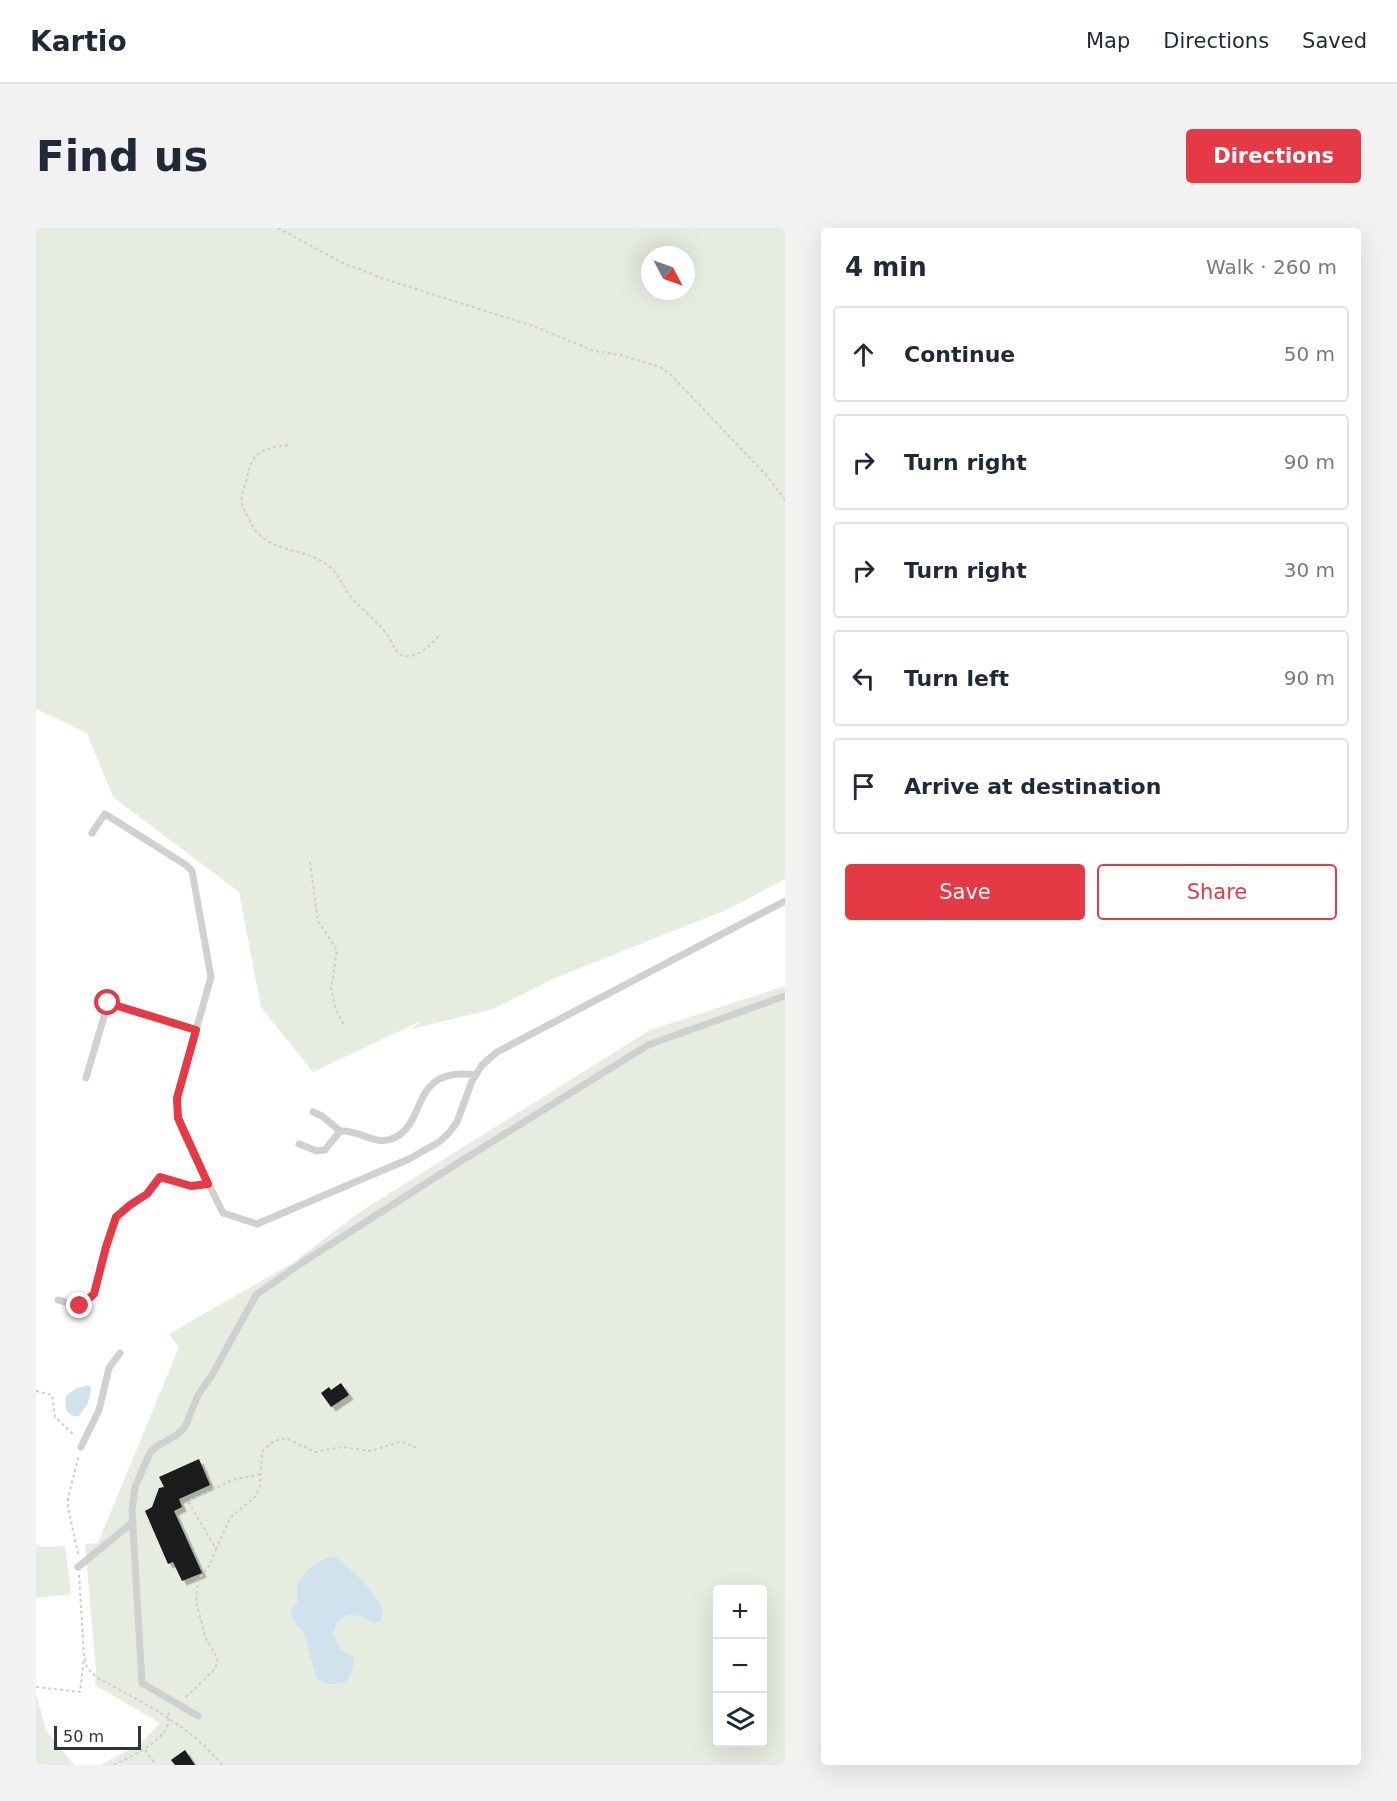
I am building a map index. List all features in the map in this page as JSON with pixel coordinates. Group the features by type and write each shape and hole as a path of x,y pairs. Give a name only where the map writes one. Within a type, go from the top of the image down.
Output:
{"lane":[{"path":"92,833 105,814 192,871 210,977 177,1098 178,1118 223,1213 257,1224 409,1159 438,1142 457,1122 482,1065 497,1052 785,901"},
{"path":"198,1716 142,1683 133,1522 135,1487 150,1453 185,1427 198,1395 212,1375 256,1295 303,1262 450,1168 648,1045 785,996"},
{"path":"86,1078 108,1003 196,1030"},
{"path":"313,1112 322,1116 340,1131 350,1130 376,1140 386,1140 397,1137 407,1127 426,1089 450,1075 463,1073 476,1075"},
{"path":"299,1144 325,1150 340,1131"},
{"path":"58,1300 80,1306 94,1294 116,1217 147,1194 160,1177 191,1186 208,1184"},
{"path":"81,1447 99,1410 109,1368 120,1353"},
{"path":"78,1567 133,1522"}],"path":[{"path":"278,228 341,262 384,279 536,327 594,351 621,355 660,367 671,375 767,476 785,500"},
{"path":"288,445 266,449 255,455 249,467 241,503 254,530 266,540 314,557 330,567 350,596 373,617 398,653 406,656 416,654 435,641 440,634"},
{"path":"310,861 318,921 337,950 331,989 335,1007 344,1025"},
{"path":"36,1391 52,1395 55,1417 78,1439 81,1447 68,1498 68,1507 78,1548 84,1655 87,1668 96,1677 167,1716 206,1748 222,1765"},
{"path":"114,1765 156,1740 167,1726 167,1716 172,1707 214,1670 218,1662 216,1654 206,1639 196,1602 198,1580 210,1565 230,1518 255,1497 260,1486 262,1452 266,1446 277,1440 288,1439 315,1452 342,1447 371,1451 399,1442 419,1449"},
{"path":"216,1548 188,1501 233,1480 260,1474"},
{"path":"36,1687 80,1692 84,1655"},
{"path":"144,1749 156,1765"}],"shaded area":[{"path":"36,228 785,228 785,879 731,908 555,978 493,1009 411,1029 423,1020 313,1072 261,1007 239,892 113,797 87,733 36,709"},
{"path":"785,986 785,1765 100,1765 140,1744 160,1723 95,1685 96,1671 85,1544 98,1543 179,1347 169,1334 291,1264 360,1212 650,1030"},
{"path":"36,1545 65,1546 71,1594 36,1598"},
{"path":"36,1693 46,1730 74,1765 36,1765"}],"water":[{"path":"89,1385 91,1389 88,1403 79,1416 68,1413 65,1402 67,1395 77,1388"},
{"path":"335,1556 368,1588 383,1611 380,1622 372,1623 364,1617 348,1614 336,1623 333,1635 340,1649 354,1658 353,1668 346,1683 326,1684 316,1677 304,1633 295,1623 290,1611 297,1603 297,1583 301,1578 318,1562"}],"building":[{"path":"341,1383 349,1395 331,1407 321,1393"},
{"path":"199,1459 210,1485 179,1499 182,1507 174,1511 202,1573 182,1581 173,1562 168,1564 145,1511 152,1507 159,1488 164,1487 159,1477"},
{"path":"185,1750 195,1765 175,1765 171,1760"}],"route":[{"path":"80,1306 94,1294 116,1217 147,1194 160,1177 191,1186 208,1184 178,1118 177,1098 196,1030 108,1003"}]}
